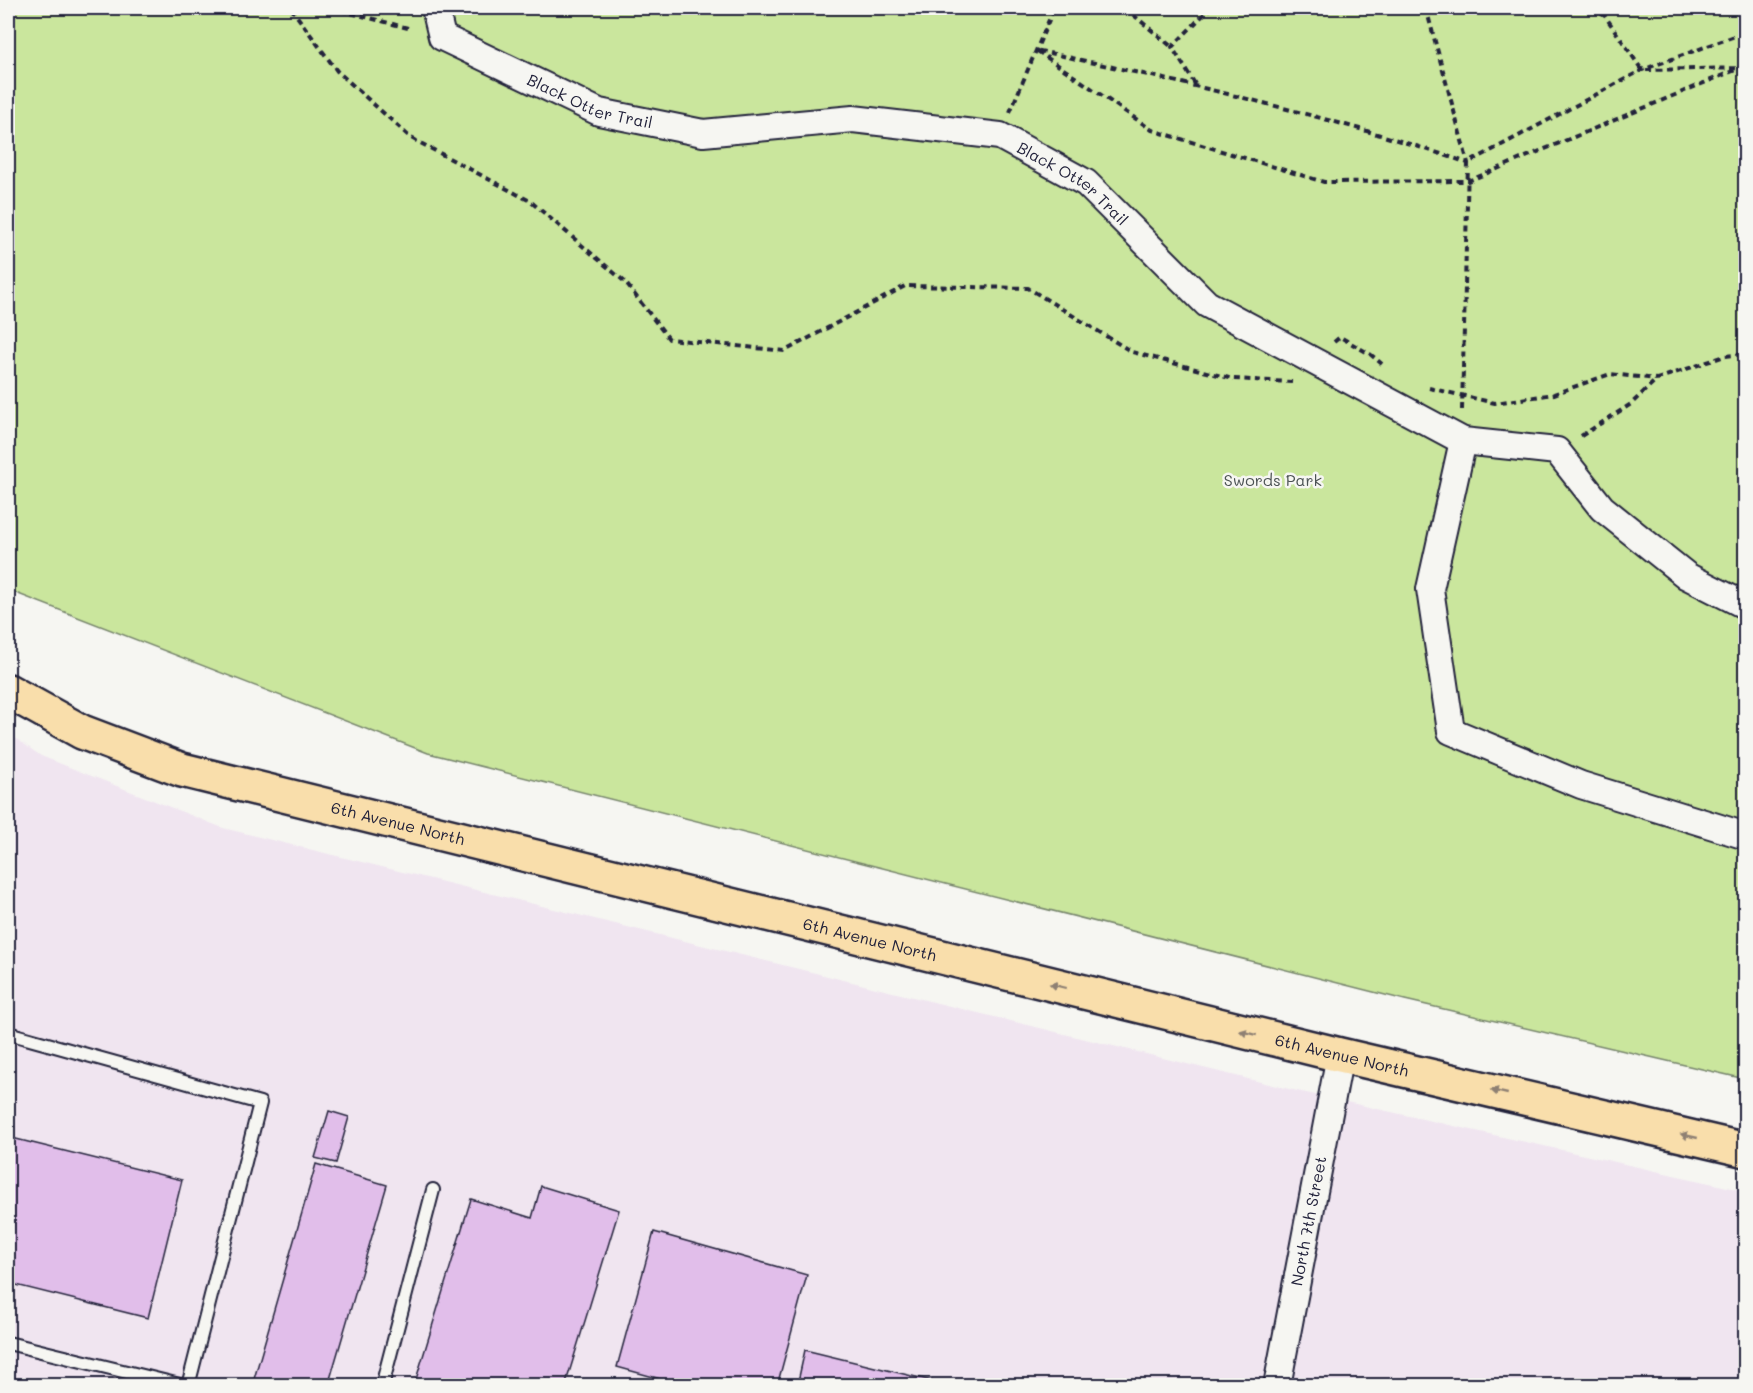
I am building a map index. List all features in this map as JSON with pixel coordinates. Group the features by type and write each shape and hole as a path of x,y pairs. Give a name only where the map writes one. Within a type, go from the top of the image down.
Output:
{"main road":[{"name":"6th Avenue North","path":"8,691 82,732 182,770 1340,1055 1746,1150"}],"street":[{"path":"435,8 442,37"},
{"name":"Black Otter Trail","path":"442,37 599,112 703,133 853,119 1000,136 1086,183 1207,304 1463,441 1557,451"},
{"path":"1463,441 1430,589 1451,731 1581,785 1746,836"},
{"path":"1557,451 1602,508 1687,576 1746,606"},
{"name":"North 7th Street","path":"1277,1386 1340,1055"}],"lane":[{"path":"8,1033 260,1103 188,1386"},
{"path":"382,1386 433,1190"},
{"path":"8,1343 184,1386"}],"path":[{"path":"291,8 337,71 411,138 530,201 625,282 669,339 785,351 905,286 1028,288 1132,352 1233,379 1300,383 1313,360 1340,337 1384,365"},
{"path":"331,8 442,37"},
{"path":"1000,136 1054,8"},
{"path":"1125,8 1172,47 1195,85"},
{"path":"1172,47 1210,8"},
{"path":"1426,8 1468,163 1461,395 1463,441"},
{"path":"1592,8 1605,16 1642,70"},
{"path":"1036,50 1195,85 1417,146 1468,163 1642,70 1746,32"},
{"path":"1036,50 1152,130 1324,182 1468,181 1740,68"},
{"path":"1642,70 1746,68"},
{"path":"1420,384 1495,403 1554,394 1610,374 1657,379 1725,356 1746,354"},
{"path":"1557,451 1631,404 1657,379"}],"shaded area":[{"path":"8,733 41,756 223,828 1293,1090 1745,1191 1745,1385 8,1385"}],"green space":[{"name":"Swords Park","path":"8,8 1745,8 1745,1079 1405,1000 428,753 8,590"}],"building":[{"path":"329,1111 349,1117 336,1163 315,1158"},
{"path":"8,1137 182,1180 148,1318 8,1283"},
{"path":"316,1164 387,1185 328,1386 252,1386"},
{"path":"541,1186 619,1210 565,1386 414,1386 471,1199 532,1218"},
{"path":"654,1232 807,1275 777,1386 686,1386 617,1367"},
{"path":"805,1350 953,1386 797,1386"}]}
